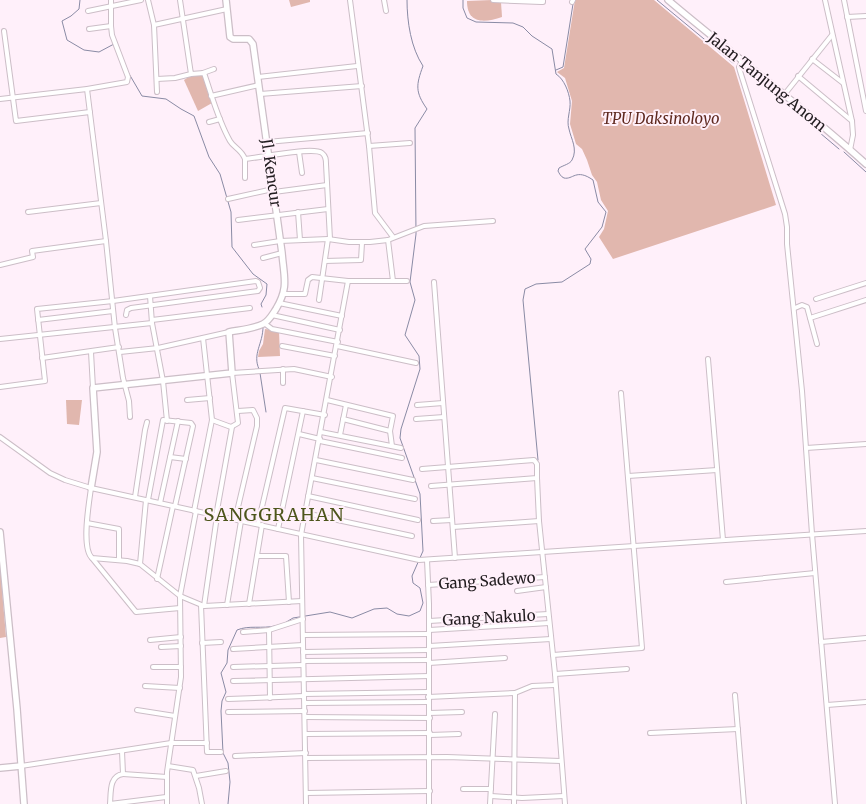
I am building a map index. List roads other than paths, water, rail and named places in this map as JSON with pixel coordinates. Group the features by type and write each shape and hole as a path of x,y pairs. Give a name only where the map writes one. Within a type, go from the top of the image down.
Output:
{"street":[{"path":"0,99 87,89 128,82 111,26 111,0"},
{"path":"88,11 141,0"},
{"path":"148,0 154,25 157,92"},
{"path":"180,0 191,74"},
{"name":"Jl. Kencur","path":"226,0 230,37 232,39 249,39 252,43 274,190 285,281 284,294 272,315 264,323 229,332"},
{"path":"350,0 370,146 375,213 393,237"},
{"path":"384,0 386,11"},
{"path":"493,0 542,2 543,0"},
{"name":"Jalan Tanjung Anom","path":"668,0 866,164"},
{"path":"825,0 852,121 853,134 850,150"},
{"path":"844,0 866,111"},
{"path":"154,25 227,9"},
{"path":"847,17 866,16"},
{"path":"89,29 111,26"},
{"path":"4,31 16,121 90,112"},
{"path":"784,95 832,35"},
{"path":"812,59 843,83"},
{"path":"742,61 739,67 740,71 788,227 787,244 794,308 835,804"},
{"path":"830,72 838,64"},
{"path":"258,77 357,66"},
{"path":"157,80 203,73 214,69"},
{"path":"203,73 231,143 239,149 245,159 245,178"},
{"path":"859,75 866,74"},
{"path":"798,76 852,121"},
{"path":"211,96 259,85"},
{"path":"260,94 362,86"},
{"path":"87,89 115,328 129,401 130,417"},
{"path":"209,122 220,118"},
{"path":"267,142 368,133"},
{"path":"370,146 410,143"},
{"path":"245,159 300,152 318,151 324,154 329,239 319,300"},
{"path":"300,152 302,173"},
{"path":"228,199 274,190 326,185"},
{"path":"28,212 101,203"},
{"path":"238,220 328,209"},
{"path":"298,212 300,240"},
{"path":"254,245 280,240 329,239 362,243 388,240 411,229 429,225 493,221"},
{"path":"388,240 393,281"},
{"path":"0,265 32,257 32,251 106,241"},
{"path":"325,261 361,260 362,243"},
{"path":"263,258 282,253"},
{"path":"284,294 305,294 309,278 348,281 407,281"},
{"path":"0,387 45,382 37,309 113,301 256,281 260,288 258,291 128,309 126,315"},
{"path":"306,804 301,535 325,415 348,281"},
{"path":"434,282 452,527 456,558"},
{"path":"816,299 866,283"},
{"path":"150,296 152,322 163,380 167,421"},
{"path":"810,318 866,300"},
{"path":"279,303 342,316"},
{"path":"794,308 806,305 817,344"},
{"path":"0,339 115,328 250,308"},
{"path":"38,320 113,311"},
{"path":"272,315 340,330"},
{"path":"264,323 272,328 416,362"},
{"path":"42,358 119,349 158,348 229,332 238,423 232,427 202,605 202,643 208,753 221,752"},
{"path":"167,804 166,777 180,688 180,596 212,420 203,338"},
{"path":"282,346 335,356"},
{"path":"91,352 97,452 87,523 87,553 136,612 180,608"},
{"path":"708,358 723,540"},
{"path":"283,369 283,383"},
{"path":"93,388 283,369 332,377"},
{"path":"553,654 642,648 621,393"},
{"path":"187,400 210,398"},
{"path":"327,400 394,417 390,431 392,446"},
{"path":"417,404 443,403"},
{"path":"340,435 346,405"},
{"path":"249,604 260,525 285,408 325,415"},
{"path":"235,520 257,426 257,418 253,410 238,411"},
{"path":"278,529 303,411"},
{"path":"416,419 444,417"},
{"path":"343,419 390,431"},
{"path":"140,564 147,500 163,420 191,423 193,426 186,459 157,579"},
{"path":"212,420 232,427"},
{"path":"160,503 178,421"},
{"path":"135,497 147,422"},
{"path":"321,432 401,448"},
{"path":"299,434 402,458"},
{"path":"0,437 50,473 91,488 423,560 866,531"},
{"path":"806,448 866,444"},
{"path":"170,457 186,459"},
{"path":"316,460 413,480"},
{"path":"422,469 534,460 537,464 539,521 555,674 565,804"},
{"path":"628,476 717,470"},
{"path":"312,478 415,499"},
{"path":"431,486 537,478"},
{"path":"308,496 418,520"},
{"path":"305,513 412,536"},
{"path":"433,521 452,520"},
{"path":"227,605 241,521"},
{"path":"452,527 539,521"},
{"path":"87,523 119,529 119,560"},
{"path":"0,532 18,709 24,804"},
{"path":"257,556 286,556 289,602"},
{"path":"92,558 140,564 180,596 202,605 302,601"},
{"path":"423,560 428,585 430,804"},
{"path":"726,582 815,573"},
{"name":"Gang Sadewo","path":"428,585 545,577"},
{"path":"518,590 546,587"},
{"name":"Gang Nakulo","path":"429,622 548,614"},
{"path":"243,632 269,630 303,618"},
{"path":"303,635 429,632 549,623"},
{"path":"269,630 270,698"},
{"path":"150,640 180,637"},
{"path":"821,642 866,638"},
{"path":"303,652 429,648 551,639"},
{"path":"202,643 220,642"},
{"path":"161,647 181,646"},
{"path":"233,649 303,646"},
{"path":"233,667 303,663 505,658"},
{"path":"153,666 181,667"},
{"path":"555,674 628,669"},
{"path":"233,681 429,676"},
{"path":"228,699 304,695 515,693 534,686 556,685"},
{"path":"146,686 180,688"},
{"path":"514,804 515,693"},
{"path":"735,695 744,804"},
{"path":"305,702 428,702"},
{"path":"827,705 866,702"},
{"path":"137,710 175,716"},
{"path":"228,712 305,711"},
{"path":"305,717 429,715 462,712"},
{"path":"490,804 495,714"},
{"path":"650,733 738,729"},
{"path":"306,734 459,734"},
{"path":"0,768 171,744 207,743"},
{"path":"122,751 124,774"},
{"path":"235,756 306,755 561,761"},
{"path":"168,766 191,768 196,776 202,804"},
{"path":"196,776 226,771"},
{"path":"166,777 118,775 114,778 110,804 166,797"},
{"path":"464,789 491,789"},
{"path":"306,793 430,791"},
{"path":"491,796 514,798 564,796"}],"waterway":[{"path":"80,0 79,9 62,21 67,40 84,50 99,52 114,44"},
{"path":"283,624 293,618 330,612 352,618 374,609 387,608 397,614 409,616 420,611 423,603 420,588 413,583 412,576 423,551 420,494 400,438 401,429 420,369 419,356 405,335 415,300 410,282 416,234 415,128 427,109 420,98 418,88 423,66 415,51 408,17 407,0"},
{"path":"463,0 463,8 467,18 476,22 513,23 523,27 532,36 552,49 556,74 564,82 569,97 568,126 574,148 574,156 571,161 559,168 558,171 564,178 583,175 593,180 598,202 606,212 602,227 585,249 591,259 590,264 562,282 536,284 525,289 523,300 538,460"},
{"path":"657,0 733,63"},
{"path":"556,70 563,67 573,4"},
{"path":"117,45 127,69"},
{"path":"744,69 839,149"},
{"path":"128,72 142,96 166,99 194,116 209,157 220,174 231,212 232,247 253,274 267,284 266,295 261,304 262,307"},
{"path":"844,152 866,172"},
{"path":"259,369 257,354 263,327"},
{"path":"260,373 266,412"},
{"path":"228,804 230,782 228,763 223,753 221,711 222,701 226,692 221,673 227,663 228,650 237,630 275,626"}],"district":[{"name":"SANGGRAHAN","path":"274,515"}],"park label":[{"name":"TPU Daksinoloyo","path":"661,119"}]}
